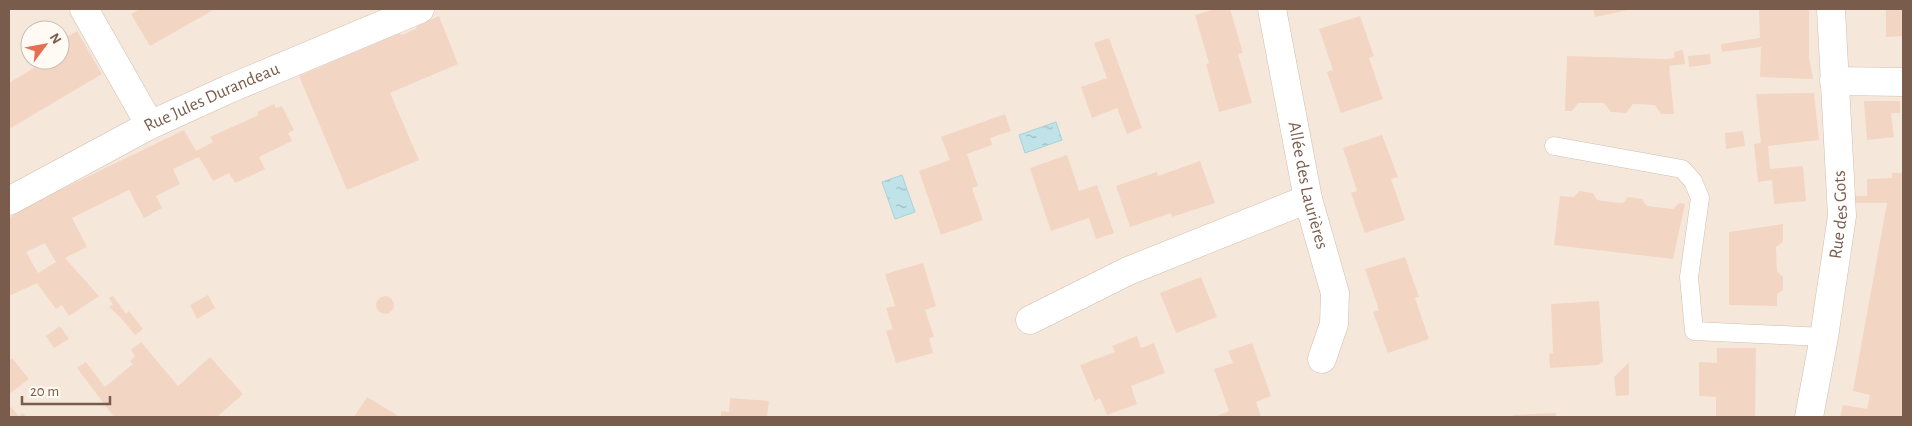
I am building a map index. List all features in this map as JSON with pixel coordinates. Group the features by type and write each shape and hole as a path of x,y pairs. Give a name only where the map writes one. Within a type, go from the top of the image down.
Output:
{"street":[{"path":"84,9 150,125"},
{"name":"Rue Jules Durandeau","path":"9,200 150,125 229,89 420,9"},
{"name":"Allée des Laurières","path":"1272,9 1308,199 1335,293 1334,324 1322,359"},
{"name":"Rue des Gots","path":"1809,417 1824,337 1842,216 1832,9"},
{"path":"1834,81 1903,82"},
{"path":"1030,320 1128,271 1308,199"}],"lane":[{"path":"1554,146 1682,169 1693,181 1700,198 1689,277 1694,331 1824,337"}],"shaded area":[{"path":"9,9 1903,9 1903,417 9,417"}],"water":[{"path":"1056,122 1062,140 1025,153 1019,135"},
{"path":"902,175 915,212 895,219 882,182"}],"building":[{"path":"140,9 215,9 150,46 131,14"},
{"path":"1215,9 1230,9 1243,53 1238,54 1252,103 1219,112 1206,64 1209,63 1195,15"},
{"path":"1593,9 1628,9 1628,10 1595,17"},
{"path":"1759,9 1809,9 1809,58 1813,79 1760,77 1761,47 1722,52 1721,44 1760,38"},
{"path":"1886,9 1903,9 1903,36 1886,37"},
{"path":"439,16 458,64 390,93 419,160 347,190 299,76 399,33 402,35 416,29 417,25"},
{"path":"1360,16 1374,56 1369,58 1383,99 1341,113 1327,72 1333,70 1319,29"},
{"path":"77,31 102,74 9,129 9,83 30,70 70,70 70,35"},
{"path":"1109,38 1142,128 1127,134 1117,108 1092,118 1081,87 1107,78 1094,43"},
{"path":"1683,50 1685,64 1669,66 1674,114 1661,114 1655,105 1633,104 1626,113 1611,112 1604,103 1578,103 1572,111 1565,111 1567,56 1667,59 1675,58 1674,52"},
{"path":"1710,54 1711,64 1689,67 1688,56"},
{"path":"1814,93 1819,140 1768,146 1770,169 1803,166 1806,201 1774,204 1772,180 1758,182 1754,144 1761,143 1756,94"},
{"path":"1864,101 1900,101 1900,113 1891,113 1894,137 1867,140"},
{"path":"274,104 276,108 282,106 294,130 288,133 292,141 259,157 265,169 235,183 229,173 213,181 199,157 173,169 180,184 156,196 162,208 144,218 129,190 72,218 87,247 65,258 99,296 69,316 62,305 56,309 37,283 9,296 9,218 27,206 184,130 196,151 213,142 210,137 259,115 257,112","holes":["45,243 56,262 38,273 26,252"]},
{"path":"1005,114 1011,131 990,138 992,145 967,154 978,186 972,188 983,220 941,235 919,171 950,160 941,137"},
{"path":"1743,131 1745,146 1726,149 1725,133"},
{"path":"1382,135 1398,177 1391,179 1405,220 1365,233 1351,193 1357,191 1343,148"},
{"path":"1067,155 1079,191 1097,185 1114,233 1096,239 1089,218 1051,231 1030,168"},
{"path":"1200,161 1215,203 1172,217 1171,213 1130,227 1116,186 1157,172 1158,176"},
{"path":"1892,173 1903,173 1903,417 1840,417 1843,405 1867,409 1870,395 1853,391 1887,203 1855,203 1855,196 1867,196 1867,179 1892,178"},
{"path":"1579,191 1593,193 1597,200 1610,202 1623,203 1628,197 1642,199 1647,206 1673,209 1679,203 1685,204 1673,259 1554,245 1560,196 1574,197"},
{"path":"1783,224 1783,242 1776,247 1777,271 1783,277 1783,290 1777,294 1777,306 1729,305 1729,232"},
{"path":"1405,257 1419,297 1415,298 1429,339 1388,353 1373,312 1379,310 1365,269"},
{"path":"923,263 936,306 925,310 934,337 929,338 933,353 896,363 886,331 893,329 886,308 895,306 885,274"},
{"path":"1201,277 1217,317 1176,333 1160,293"},
{"path":"208,295 215,308 197,319 190,305"},
{"path":"113,296 126,314 129,311 143,329 135,335 109,307 113,305 109,298"},
{"path":"381,296 389,296 394,301 392,312 381,314 376,309 376,301"},
{"path":"1599,301 1603,362 1598,365 1550,368 1549,354 1553,353 1551,304"},
{"path":"60,326 69,339 54,348 46,336"},
{"path":"1137,336 1141,348 1154,343 1165,373 1131,386 1137,404 1107,415 1100,398 1095,401 1080,365 1115,352 1112,346"},
{"path":"141,342 178,386 210,357 243,394 217,417 114,417 77,368 86,362 105,387 133,364 130,361 135,356 131,350"},
{"path":"1252,343 1271,396 1256,402 1261,417 1214,417 1229,411 1214,369 1233,363 1228,351"},
{"path":"1717,348 1756,348 1755,417 1716,417 1716,397 1699,396 1699,362 1717,363"},
{"path":"12,358 29,379 9,394 9,361"},
{"path":"1629,362 1629,395 1616,396 1614,377"},
{"path":"367,397 397,415 397,417 354,417"},
{"path":"730,398 769,401 767,417 721,417 721,411 729,412"},
{"path":"11,407 19,416 23,413 26,417 9,417 9,409"},
{"path":"1556,413 1556,417 1513,417 1513,415"}]}
